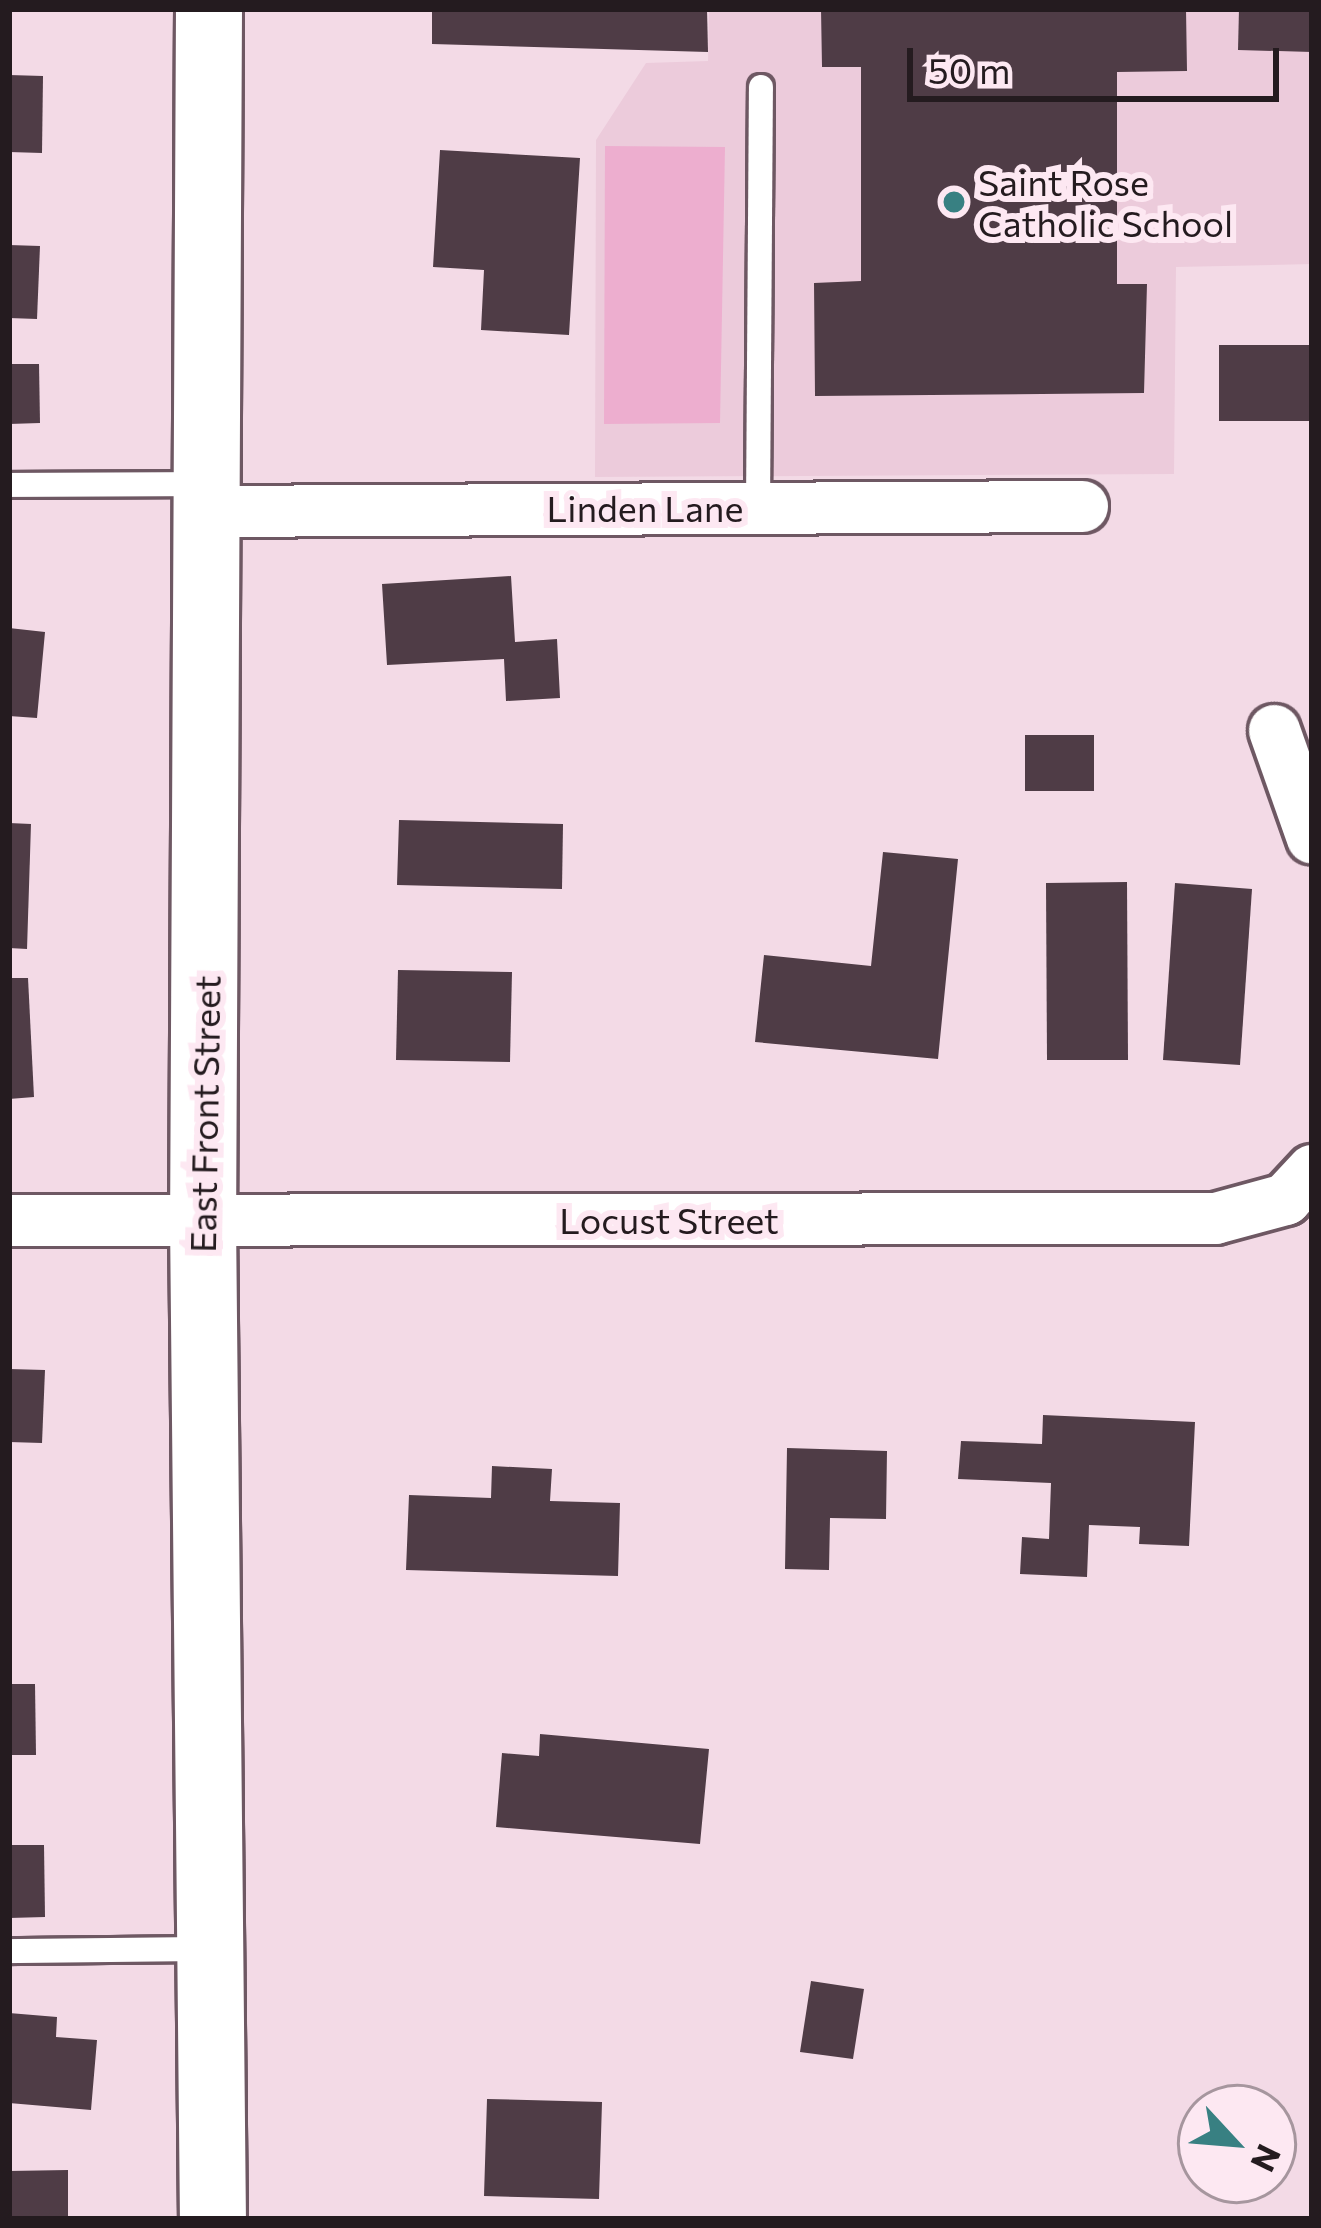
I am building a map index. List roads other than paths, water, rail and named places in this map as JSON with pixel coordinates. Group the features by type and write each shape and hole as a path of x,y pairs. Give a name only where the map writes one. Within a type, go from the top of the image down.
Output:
{"main road":[{"name":"East Front Street","path":"209,9 203,1220 214,2219"}],"street":[{"name":"Linden Lane","path":"208,497 758,508 1082,506"},
{"path":"1274,730 1312,838"},
{"name":"Locust Street","path":"9,1220 1215,1218 1285,1199 1312,1170"}],"lane":[{"path":"758,508 761,87"},
{"path":"9,485 208,497"},
{"path":"9,1951 211,1948"}],"place":[{"name":"Saint Rose Catholic School","path":"954,202"}]}
